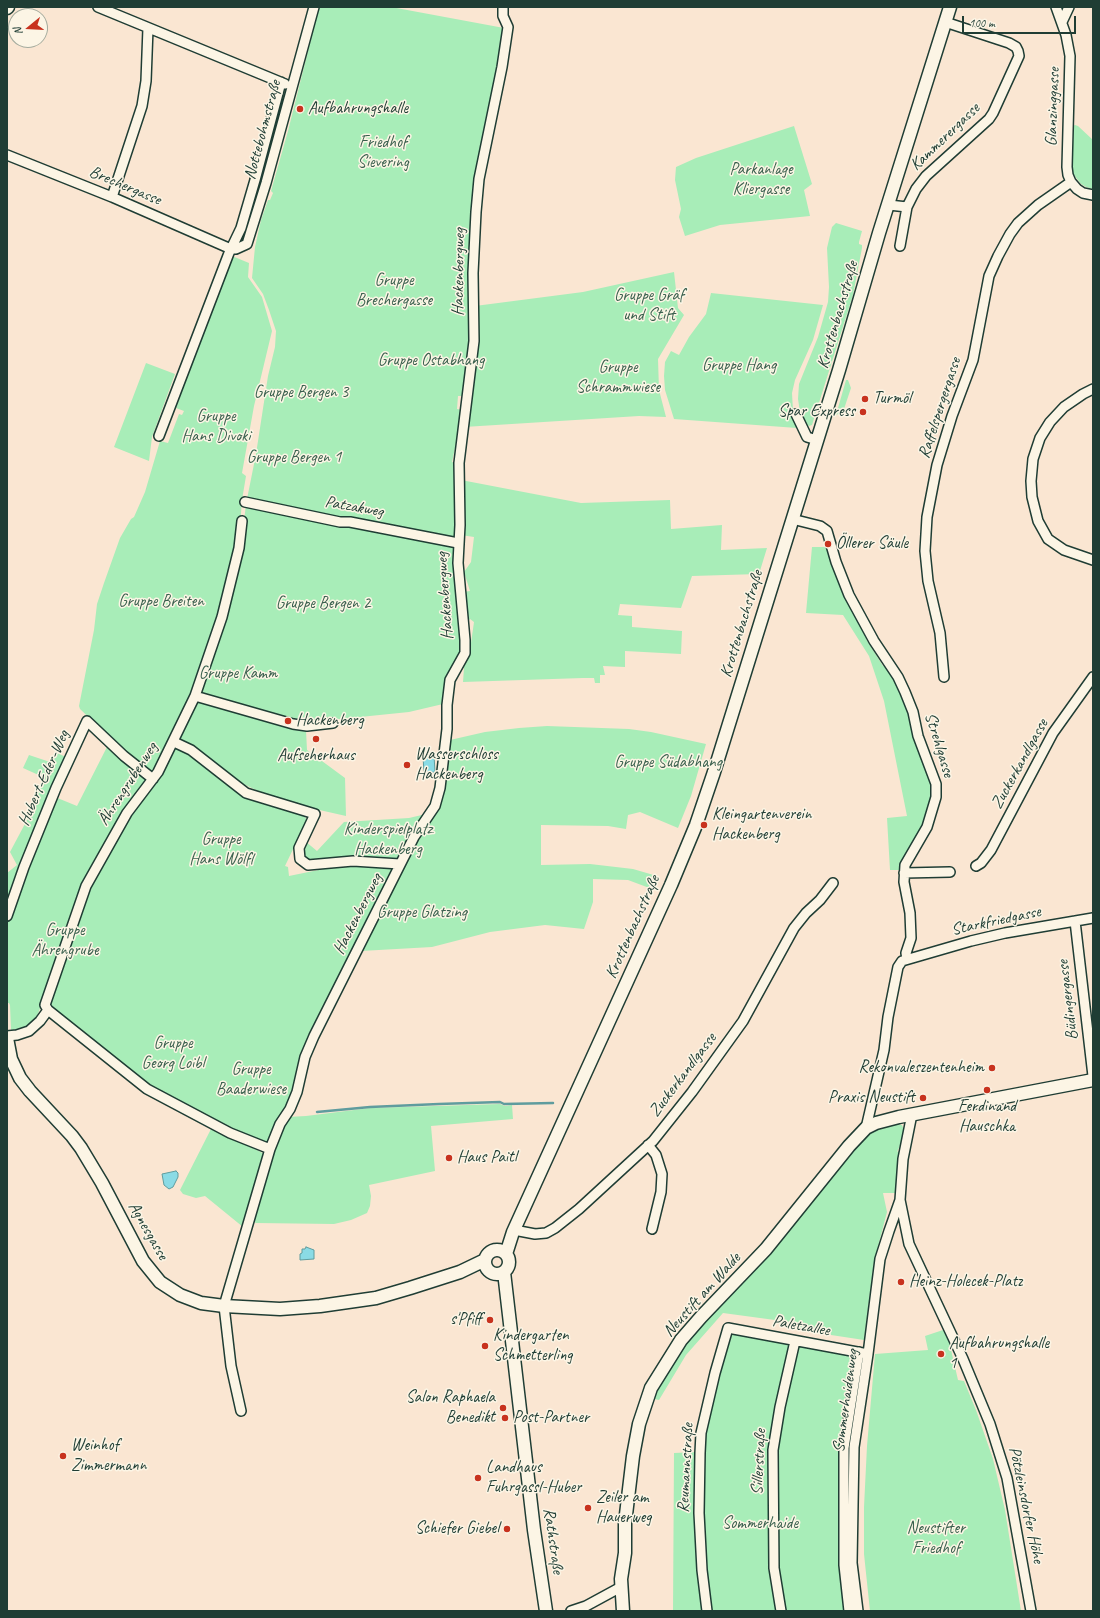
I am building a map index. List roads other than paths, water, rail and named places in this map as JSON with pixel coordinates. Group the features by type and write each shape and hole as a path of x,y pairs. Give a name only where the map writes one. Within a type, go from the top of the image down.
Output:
{"main road":[{"name":"Krottenbachstraße","path":"502,1252 513,1231 671,885 691,836 714,772 950,7"},
{"name":"Agnesgasse","path":"7,1037 12,1059 20,1078 81,1148 102,1183 135,1248 152,1274 160,1282 180,1295 202,1303 224,1306 280,1308 342,1304 376,1298 460,1272 493,1269"},
{"name":"Neustift am Walde","path":"623,1611 621,1579 625,1553 628,1498 633,1456 639,1424 651,1388 681,1340 701,1317 766,1250 849,1146 866,1128 912,1114 1010,1097 1093,1080"},
{"path":"493,1269 490,1252 502,1252"},
{"name":"Rathstraße","path":"502,1252 508,1259 508,1264 493,1269 507,1297 507,1310 534,1530 546,1611"}],"street":[{"path":"98,7 292,86"},
{"name":"Nottebohmstraße","path":"231,249 236,249 247,244 266,183 314,7"},
{"name":"Glanzinggasse","path":"1056,7 1062,22 1070,56 1067,167 1071,182"},
{"path":"1062,22 1069,7"},
{"name":"Hackenbergweg","path":"224,1306 270,1149 280,1124 290,1109 297,1092 305,1057 400,864 414,837 435,806 441,782 447,729 447,705 450,680 465,653 458,563 460,525 458,463 474,341 473,273 476,212 485,147 502,67 508,27 503,12"},
{"name":"Kammerergasse","path":"900,246 907,208 916,189 923,179 989,119 1019,56 1016,47 1009,43 945,22"},
{"path":"112,197 142,106 146,81 148,28"},
{"name":"Nottebohmstraße","path":"159,436 240,228 255,180 280,82"},
{"name":"Brechergasse","path":"7,155 112,197 231,249"},
{"path":"1071,182 1083,193 1093,195"},
{"name":"Raffelspergergasse","path":"944,677 940,633 928,581 925,551 927,517 938,465 952,416 973,360 989,276 998,256 1018,223 1038,205 1071,182"},
{"path":"889,205 907,208"},
{"path":"1093,389 1064,407 1050,422 1040,438 1033,459 1031,481 1032,497 1038,521 1048,539 1064,550 1093,560"},
{"path":"796,414 807,437 817,440"},
{"name":"Patzakweg","path":"245,502 340,522 350,522 458,543"},
{"name":"Strehlgasse","path":"792,519 820,526 827,531 836,562 849,595 874,641 898,677 905,692 913,712 918,736 936,784 936,797 932,815 920,840 905,865 904,882 910,913 911,938 906,953 907,959 902,961 898,967 888,1017 884,1050 866,1128"},
{"name":"Ährengrubenweg","path":"48,1010 45,1005 86,886 127,813 153,779 174,742 195,696 222,617 239,548 242,521"},
{"name":"Zuckerkandlgasse","path":"976,866 981,863 990,850 1053,733 1093,677"},
{"path":"195,696 293,724 306,726 333,723"},
{"name":"Hubert-Eder-Weg","path":"7,916 26,860 87,721 124,756 153,779"},
{"path":"174,742 191,750 246,793 315,814 299,848 300,859 308,865 353,861 400,864"},
{"path":"904,873 950,872"},
{"name":"Zuckerkandlgasse","path":"513,1231 535,1234 546,1233 555,1228 579,1209 648,1145 692,1092 743,1021 794,928 806,913 820,900 832,883"},
{"name":"Starkfriedgasse","path":"907,959 1004,933 1093,918"},
{"name":"Büdingergasse","path":"1075,921 1093,1076"},
{"path":"7,1037 17,1036 28,1031 40,1021 48,1010 148,1089 230,1133 270,1149"},
{"name":"Pötzleinsdorfer Höhe","path":"912,1114 903,1160 900,1200 909,1244 963,1359 990,1424 1007,1478 1031,1611"},
{"path":"648,1145 656,1155 662,1174 661,1192 652,1229"},
{"name":"Sommerhaidenweg","path":"858,1611 852,1562 854,1447 880,1259 888,1231 900,1200"},
{"path":"224,1306 231,1366 242,1411"},
{"name":"Paletzallee","path":"728,1328 868,1354"},
{"name":"Reumannstraße","path":"708,1611 701,1563 699,1513 701,1433 715,1373 728,1328"},
{"name":"Sillerstraße","path":"781,1611 774,1568 773,1450 780,1407 795,1341"},
{"path":"849,1611 844,1565 844,1448 858,1352"},
{"path":"571,1611 586,1606 621,1587"}],"water":[{"path":"434,755 435,772 424,773 423,756"},
{"path":"176,1171 178,1173 178,1177 173,1187 169,1189 164,1185 162,1174"},
{"path":"306,1247 314,1250 314,1259 300,1260 302,1249 305,1249"}],"waterway":[{"path":"317,1112 370,1107 439,1104 500,1102 504,1104 553,1103"}],"place":[{"name":"Aufbahrungshalle","path":"300,109"},
{"name":"Turmöl","path":"865,399"},
{"name":"Spar Express","path":"863,412"},
{"name":"Öllerer Säule","path":"828,544"},
{"name":"Hackenberg","path":"288,721"},
{"name":"Aufseherhaus","path":"316,739"},
{"name":"Wasserschloss Hackenberg","path":"407,765"},
{"name":"Kleingartenverein Hackenberg","path":"704,825"},
{"name":"Rekonvaleszentenheim","path":"992,1068"},
{"name":"Ferdinand Hauschka","path":"987,1090"},
{"name":"Praxis Neustift","path":"923,1098"},
{"name":"Haus Paitl","path":"449,1158"},
{"name":"Heinz-Holecek-Platz","path":"901,1282"},
{"name":"s'Pfiff","path":"490,1320"},
{"name":"Kindergarten Schmetterling","path":"485,1346"},
{"name":"Aufbahrungshalle 1","path":"941,1354"},
{"name":"Salon Raphaela Benedikt","path":"503,1408"},
{"name":"Post-Partner","path":"505,1418"},
{"name":"Weinhof Zimmermann","path":"63,1456"},
{"name":"Landhaus Fuhrgassl-Huber","path":"478,1478"},
{"name":"Zeiler am Hauerweg","path":"588,1508"},
{"name":"Schiefer Giebel","path":"507,1529"}],"park label":[{"name":"Friedhof Sievering","path":"383,153"},
{"name":"Parkanlage Kliergasse","path":"761,180"},
{"name":"Gruppe Brechergasse","path":"394,291"},
{"name":"Gruppe Gräf und Stift","path":"649,306"},
{"name":"Gruppe Ostabhang","path":"431,361"},
{"name":"Gruppe Hang","path":"739,366"},
{"name":"Gruppe Schrammwiese","path":"618,378"},
{"name":"Gruppe Bergen 3","path":"301,393"},
{"name":"Gruppe Hans Divoki","path":"216,427"},
{"name":"Gruppe Bergen 1","path":"294,458"},
{"name":"Gruppe Breiten","path":"161,602"},
{"name":"Gruppe Bergen 2","path":"323,604"},
{"name":"Gruppe Kamm","path":"238,674"},
{"name":"Gruppe Südabhang","path":"668,763"},
{"name":"Kinderspielplatz Hackenberg","path":"388,840"},
{"name":"Gruppe Hans Wölfl","path":"221,850"},
{"name":"Gruppe Glatzing","path":"422,913"},
{"name":"Gruppe Ährengrube","path":"65,941"},
{"name":"Gruppe Georg Loibl","path":"173,1054"},
{"name":"Gruppe Baaderwiese","path":"251,1080"},
{"name":"Sommerhaide","path":"760,1524"},
{"name":"Neustifter Friedhof","path":"936,1539"}]}
